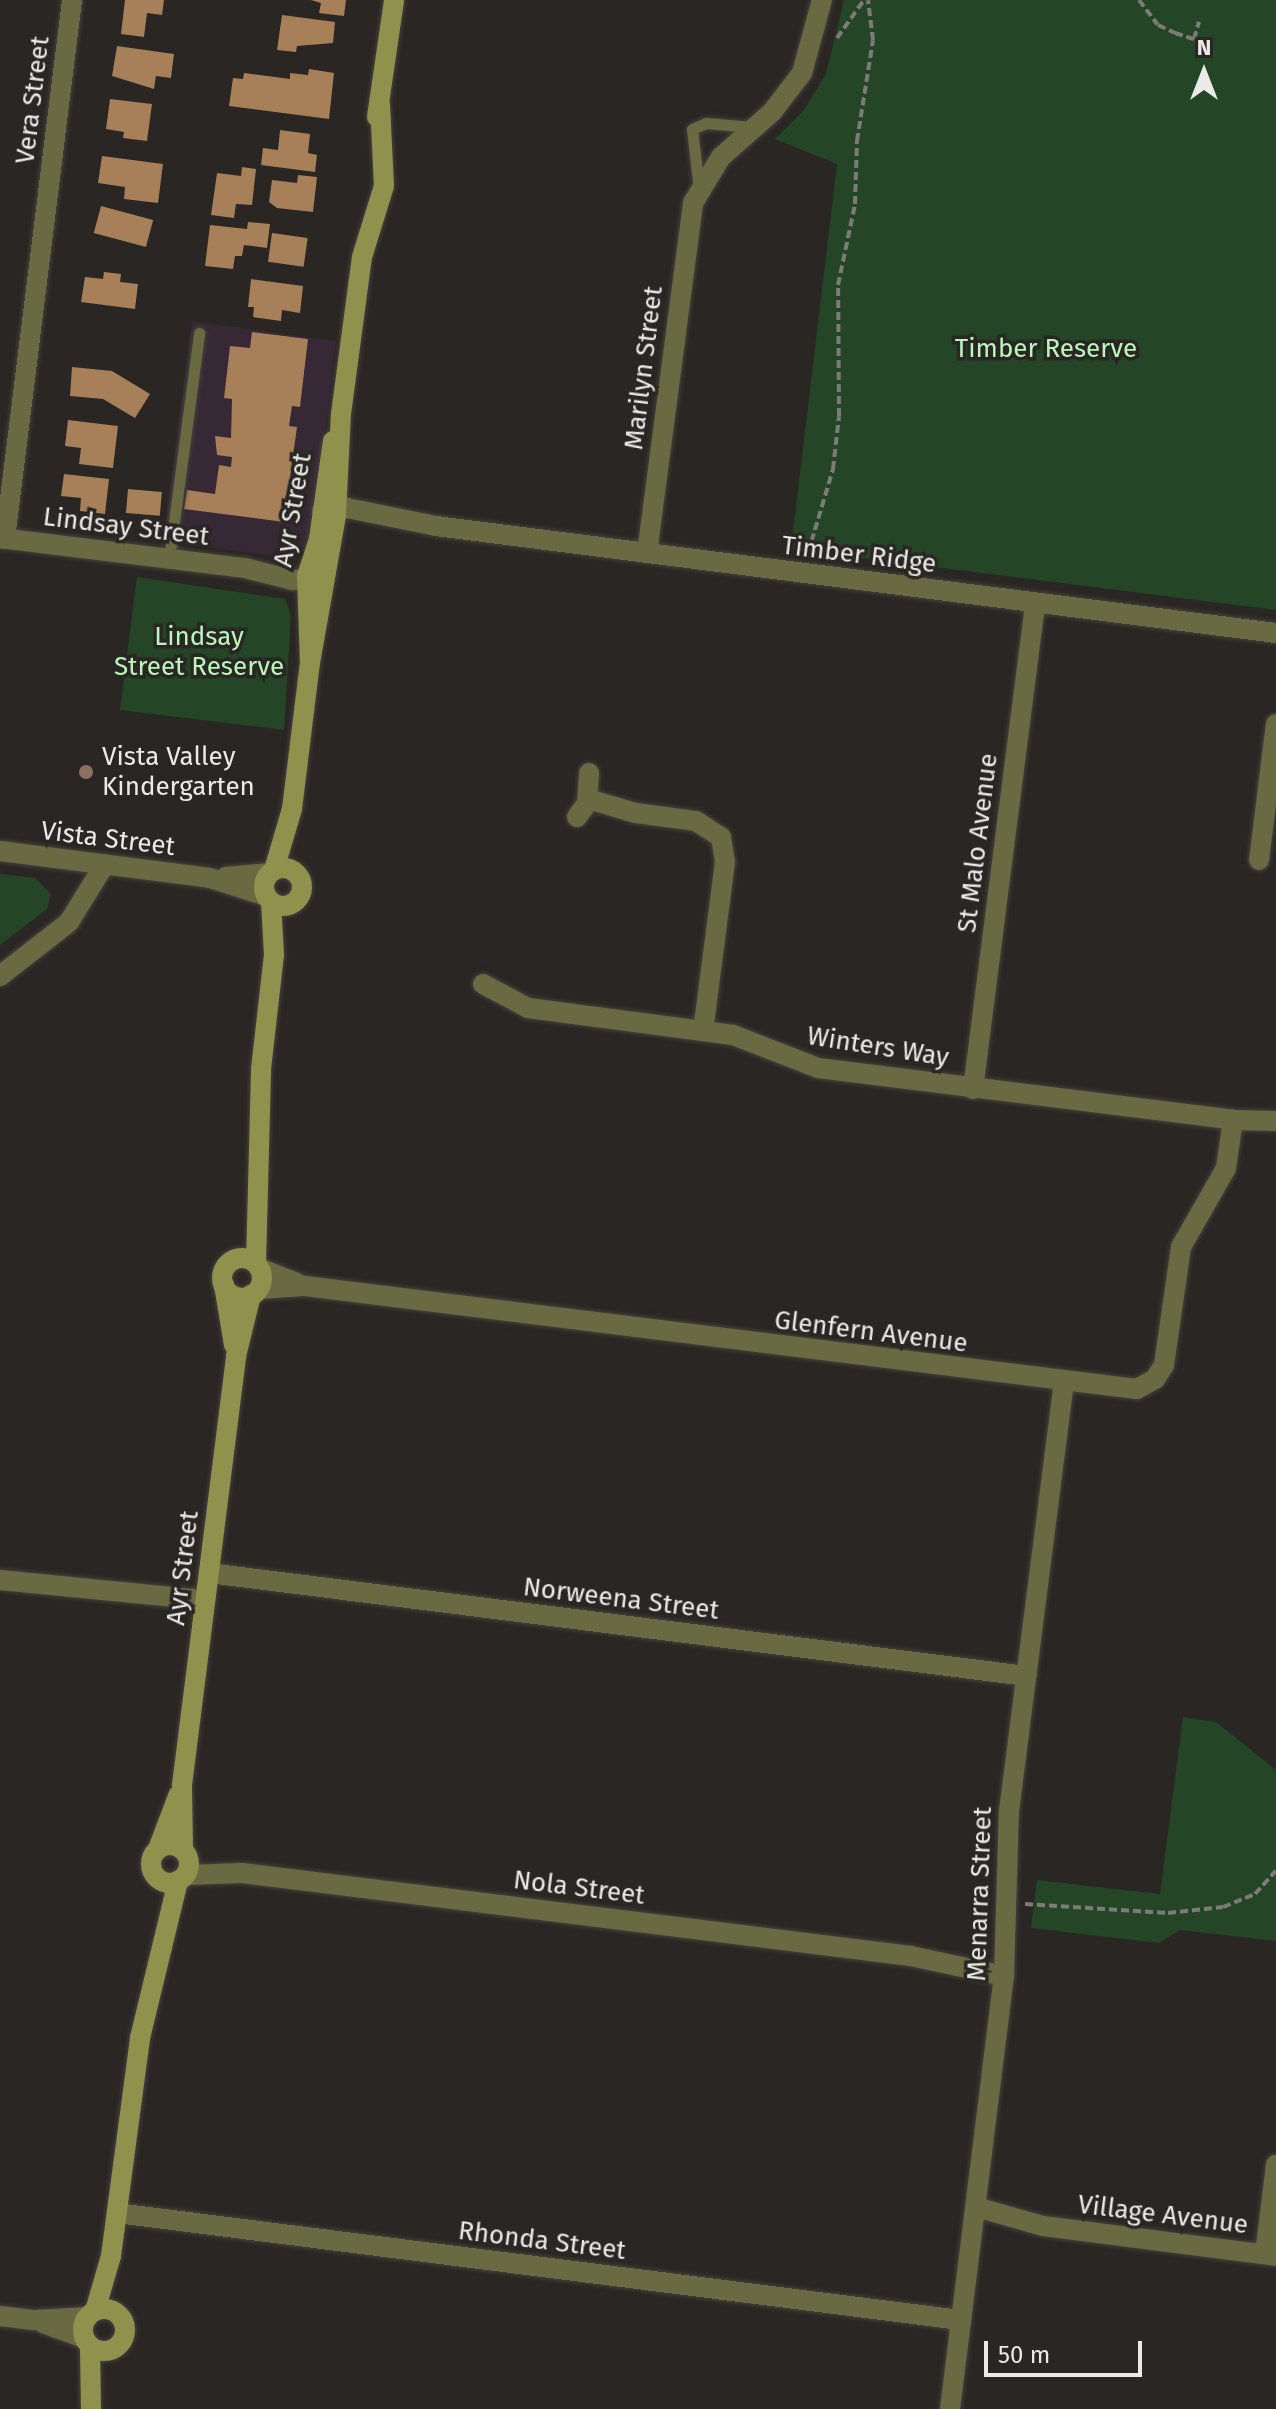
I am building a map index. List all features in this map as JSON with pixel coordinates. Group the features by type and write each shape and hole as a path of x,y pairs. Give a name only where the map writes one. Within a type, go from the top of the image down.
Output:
{"street":[{"name":"Vera Street","path":"2,539 72,0"},
{"name":"Ayr Street","path":"292,904 303,889 296,872 292,809 310,663 322,617 313,576 332,512 341,414 362,257 384,186 380,105 394,0"},
{"name":"Marilyn Street","path":"647,553 690,217 699,190 721,157 772,112 802,73 822,0"},
{"name":"Timber Ridge","path":"332,512 1276,633"},
{"name":"Lindsay Street","path":"2,539 313,576"},
{"name":"St Malo Avenue","path":"973,1089 1035,603"},
{"path":"1259,860 1276,724"},
{"path":"589,773 582,808 696,821 721,837 725,862 703,1031"},
{"name":"Ayr Street","path":"268,899 271,872 292,809"},
{"name":"Vista Street","path":"0,851 210,878 268,899"},
{"path":"0,976 69,922 105,864"},
{"path":"271,872 296,872"},
{"name":"Vista Street","path":"210,878 271,872"},
{"path":"257,1185 224,1285 238,1297 255,1292 258,1266 261,1069 274,955 268,899 292,904 274,955"},
{"name":"Winters Way","path":"483,984 528,1008 741,1038 818,1068 1233,1120 1276,1121"},
{"name":"Glenfern Avenue","path":"255,1292 305,1286 1137,1389 1161,1372 1181,1247 1226,1168 1233,1120"},
{"path":"229,1263 245,1258 258,1266"},
{"name":"Glenfern Avenue","path":"258,1266 305,1286"},
{"name":"Ayr Street","path":"224,1285 236,1356"},
{"name":"Ayr Street","path":"92,2314 111,2256 140,2038 161,1945 184,1866 182,1785 236,1356 255,1292"},
{"name":"Menarra Street","path":"950,2409 1005,1967 1009,1811 1064,1382"},
{"name":"Norweena Street","path":"209,1573 1027,1676"},
{"path":"0,1580 205,1606"},
{"name":"Ayr Street","path":"161,1945 156,1876 151,1865 182,1785"},
{"path":"156,1876 184,1866 168,1845 158,1849"},
{"name":"Nola Street","path":"184,1866 1005,1967"},
{"path":"1270,2255 1276,2165"},
{"name":"Rhonda Street","path":"117,2213 961,2320"},
{"name":"Village Avenue","path":"974,2217 1270,2255"},
{"name":"Ayr Street","path":"111,2256 118,2315"},
{"path":"92,2314 87,2342 92,2407"},
{"path":"0,2316 35,2320 92,2314 118,2315 124,2332 92,2407"},
{"path":"35,2320 102,2351 115,2348"}],"lane":[{"name":"Marilyn Street","path":"699,190 692,129 706,123 752,127"},
{"path":"169,559 199,333"}],"path":[{"path":"837,38 866,0"},
{"path":"808,554 833,469 839,416 838,285 855,204 857,141 873,40 866,0"},
{"path":"1139,0 1158,25 1175,33 1194,39 1199,22"},
{"path":"1007,1903 1168,1913 1223,1907 1255,1894 1276,1871"}],"shaded area":[{"path":"192,321 336,341 311,547 283,557 174,543 165,534"}],"green space":[{"name":"Timber Reserve","path":"844,0 1276,0 1276,610 791,549 837,164 775,139 803,111 826,74"},
{"name":"Lindsay Street Reserve","path":"137,577 285,599 291,615 284,730 120,710"},
{"path":"0,874 35,878 51,894 47,909 0,945"},
{"path":"1183,1717 1216,1722 1276,1770 1276,1941 1180,1930 1159,1943 1031,1928 1037,1880 1160,1894"}],"building":[{"path":"125,0 164,0 162,15 147,13 144,37 121,34"},
{"path":"311,0 346,0 344,16 319,13 321,3"},
{"path":"282,15 335,22 333,43 297,46 296,52 277,50"},
{"path":"117,46 174,54 171,78 156,76 154,89 112,76"},
{"path":"309,69 334,73 329,119 229,106 233,78 243,79 244,73 290,79 290,73 308,75"},
{"path":"110,99 152,104 147,141 123,138 124,132 106,129"},
{"path":"280,130 310,134 308,153 317,155 315,172 261,165 263,148 278,150"},
{"path":"102,156 163,164 158,203 124,199 125,187 98,183"},
{"path":"242,167 256,169 252,205 236,204 234,218 211,215 217,173 241,176"},
{"path":"298,175 317,177 313,212 277,208 269,202 272,180 297,183"},
{"path":"101,206 153,220 146,247 94,233"},
{"path":"248,222 270,224 267,248 244,245 242,256 235,256 233,269 205,266 210,225 247,229"},
{"path":"272,233 308,238 304,267 268,262"},
{"path":"104,272 121,274 120,282 138,284 135,309 81,302 85,277 103,279"},
{"path":"251,279 303,286 300,313 282,310 281,321 253,317 254,307 248,307"},
{"path":"252,332 308,339 300,407 292,406 289,426 297,427 284,522 184,509 187,490 215,494 219,465 231,467 232,457 217,455 215,436 231,438 232,399 224,398 230,346 250,348"},
{"path":"72,367 112,371 150,394 135,418 103,399 70,396"},
{"path":"68,420 118,426 113,468 79,464 81,448 65,446"},
{"path":"64,474 109,479 105,514 80,511 81,498 61,496"},
{"path":"128,489 162,492 160,516 126,513"}],"place":[{"name":"Vista Valley Kindergarten","path":"86,772"}]}
